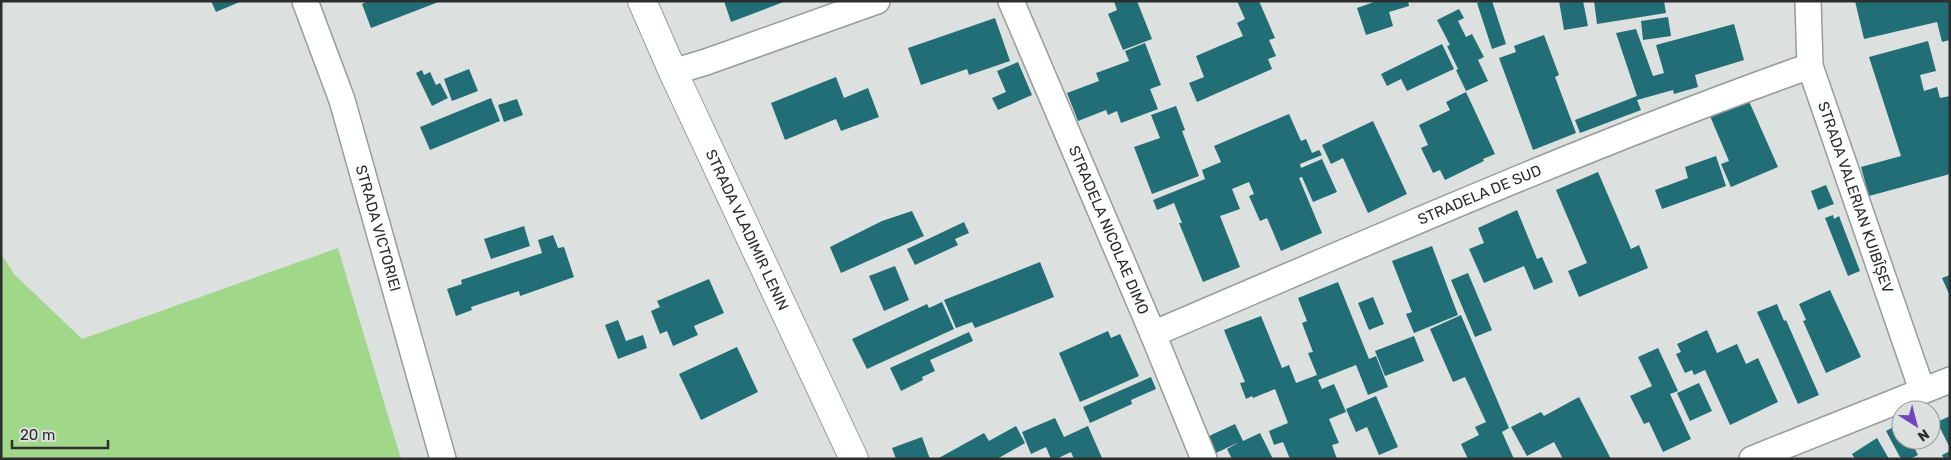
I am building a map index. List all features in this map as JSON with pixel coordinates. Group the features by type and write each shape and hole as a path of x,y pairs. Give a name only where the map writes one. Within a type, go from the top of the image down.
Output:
{"main road":[{"name":"STRADA VLADIMIR LENIN","path":"642,1 673,72 854,459"}],"street":[{"name":"STRADA VICTORIEI","path":"305,1 342,100 443,459"},
{"path":"673,72 877,1"},
{"name":"STRADELA NICOLAE DIMO","path":"1011,1 1153,334 1204,459"},
{"name":"STRADA VALERIAN KUIBÎȘEV","path":"1808,1 1810,66 1922,390"},
{"name":"STRADELA DE SUD","path":"1153,334 1493,188 1744,89 1810,66"},
{"path":"1752,459 1950,380"}],"green space":[{"path":"338,248 401,459 1,459 1,254 14,274 82,339"}],"building":[{"path":"211,1 242,1 216,12"},
{"path":"368,1 441,1 371,28 362,4"},
{"path":"724,1 786,1 731,22"},
{"path":"1114,1 1137,1 1152,39 1123,50 1108,14 1117,10"},
{"path":"1237,1 1259,1 1275,38 1269,40 1276,56 1268,59 1272,69 1197,102 1189,83 1204,77 1196,56 1243,36 1237,23 1245,19"},
{"path":"1377,1 1408,1 1409,6 1389,12 1393,26 1366,35 1357,8"},
{"path":"1492,1 1506,44 1492,49 1477,3"},
{"path":"1559,1 1583,1 1588,26 1564,30"},
{"path":"1594,1 1664,1 1666,13 1597,24"},
{"path":"1855,1 1950,1 1950,40 1942,42 1937,22 1864,39"},
{"path":"1459,9 1464,18 1458,21 1466,37 1472,34 1484,57 1478,60 1488,81 1466,91 1447,46 1450,45 1437,20"},
{"path":"1668,17 1671,36 1643,40 1641,21"},
{"path":"995,18 1010,61 969,75 967,69 921,85 908,48"},
{"path":"1734,24 1744,60 1695,75 1698,87 1674,94 1673,90 1637,100 1641,110 1580,133 1575,120 1637,96 1616,33 1636,29 1653,76 1664,73 1656,45"},
{"path":"1544,35 1559,75 1555,77 1576,133 1533,150 1499,58 1516,52 1514,46"},
{"path":"1928,41 1936,71 1920,75 1924,91 1937,87 1940,98 1950,96 1950,174 1869,196 1861,167 1901,156 1869,57"},
{"path":"1145,43 1161,85 1150,89 1158,109 1121,123 1117,111 1108,115 1106,110 1078,121 1067,93 1099,81 1096,73 1129,61 1125,51"},
{"path":"1442,44 1454,69 1407,91 1401,79 1387,86 1381,74"},
{"path":"1018,62 1032,95 998,110 992,98 1006,92 997,71"},
{"path":"469,69 478,91 452,101 444,79"},
{"path":"422,70 424,75 430,72 436,85 440,83 448,98 432,106 416,73"},
{"path":"836,77 844,98 868,88 879,117 841,131 836,119 785,140 771,103"},
{"path":"1466,92 1495,154 1445,180 1440,170 1433,173 1421,148 1428,145 1419,125 1450,110 1446,102"},
{"path":"491,98 500,121 430,150 420,127"},
{"path":"517,99 523,115 504,122 498,105"},
{"path":"1748,99 1778,167 1731,187 1721,164 1729,161 1710,116"},
{"path":"1176,106 1185,130 1182,131 1199,176 1152,194 1134,147 1160,138 1151,115"},
{"path":"1289,114 1301,141 1306,139 1312,153 1319,150 1322,155 1300,164 1301,168 1322,159 1337,192 1313,202 1302,177 1299,178 1322,233 1281,251 1267,218 1260,221 1249,196 1254,194 1249,182 1232,189 1240,209 1220,216 1240,267 1203,282 1179,223 1182,223 1174,203 1157,210 1153,200 1205,179 1202,170 1221,162 1214,146"},
{"path":"1373,121 1407,194 1368,213 1343,158 1331,164 1322,145"},
{"path":"1716,156 1726,186 1662,209 1655,190 1688,178 1685,167"},
{"path":"1598,172 1631,249 1639,245 1648,268 1579,297 1568,271 1587,263 1556,190"},
{"path":"1826,185 1834,204 1818,210 1811,191"},
{"path":"1517,210 1537,259 1542,257 1553,282 1534,290 1524,266 1484,283 1469,249 1484,243 1478,228"},
{"path":"912,211 924,236 841,273 830,247 882,221"},
{"path":"1833,215 1834,219 1839,216 1860,271 1848,276 1825,218"},
{"path":"964,222 969,233 955,239 958,245 915,265 907,249"},
{"path":"524,226 530,246 491,259 484,239"},
{"path":"553,235 558,248 564,247 574,277 520,296 519,291 471,307 472,310 456,316 447,289 462,284 461,280 542,253 538,240"},
{"path":"1432,246 1458,315 1414,333 1406,314 1412,312 1392,261"},
{"path":"1040,262 1054,297 975,328 972,322 956,328 944,300"},
{"path":"895,266 909,300 884,311 869,276"},
{"path":"1468,273 1492,330 1475,337 1451,280"},
{"path":"1950,275 1950,296 1942,278"},
{"path":"709,279 724,313 694,326 698,335 673,346 667,331 660,334 651,311 660,307 657,301"},
{"path":"1338,282 1369,359 1376,356 1388,387 1368,395 1356,365 1318,380 1322,389 1334,384 1346,412 1329,419 1339,443 1332,445 1337,459 1290,459 1283,442 1274,445 1269,431 1288,423 1275,389 1246,399 1240,383 1245,382 1224,330 1261,316 1282,368 1289,365 1296,383 1317,375 1308,353 1313,352 1302,323 1307,321 1298,298"},
{"path":"1830,290 1861,357 1826,373 1803,321 1806,320 1799,304"},
{"path":"1373,297 1384,324 1369,330 1358,303"},
{"path":"942,302 954,329 867,369 852,339 927,304 929,308"},
{"path":"1777,304 1819,395 1798,404 1757,312"},
{"path":"1461,315 1509,428 1502,432 1514,459 1468,459 1461,444 1479,435 1475,427 1486,422 1465,377 1453,382 1430,329"},
{"path":"618,320 626,341 643,335 647,348 618,359 605,325"},
{"path":"1707,330 1717,353 1737,344 1746,364 1758,358 1778,402 1730,425 1705,370 1694,375 1692,370 1685,373 1676,354 1681,352 1677,344"},
{"path":"1108,331 1111,338 1120,334 1139,376 1080,402 1059,353"},
{"path":"969,332 973,341 930,360 935,371 922,377 923,380 901,391 890,368"},
{"path":"1414,336 1424,361 1385,376 1375,351"},
{"path":"737,347 758,392 701,420 679,374"},
{"path":"1658,348 1678,391 1670,394 1691,439 1663,452 1649,422 1644,424 1630,396 1652,386 1638,357"},
{"path":"1151,377 1156,389 1131,400 1132,404 1090,423 1083,407"},
{"path":"1699,383 1712,411 1690,421 1677,393"},
{"path":"1376,396 1398,447 1379,455 1367,427 1356,432 1346,409"},
{"path":"1579,397 1611,459 1563,459 1554,442 1527,456 1511,427 1541,412 1544,416"},
{"path":"1950,416 1950,448 1941,430 1941,420"},
{"path":"1055,418 1064,437 1088,426 1102,458 1074,459 1071,452 1056,459 1051,459 1046,447 1031,454 1022,432"},
{"path":"1235,424 1243,441 1260,433 1273,459 1232,459 1227,449 1239,442 1216,453 1209,436"},
{"path":"1016,426 1025,443 997,459 937,459 984,433 989,441"},
{"path":"1891,428 1891,440 1886,431"},
{"path":"922,437 930,459 896,459 892,448"},
{"path":"1877,438 1889,459 1855,459 1852,454"},
{"path":"1896,450 1916,450 1918,455 1910,459 1901,459"},
{"path":"1950,451 1950,459 1944,459 1942,455"}]}
